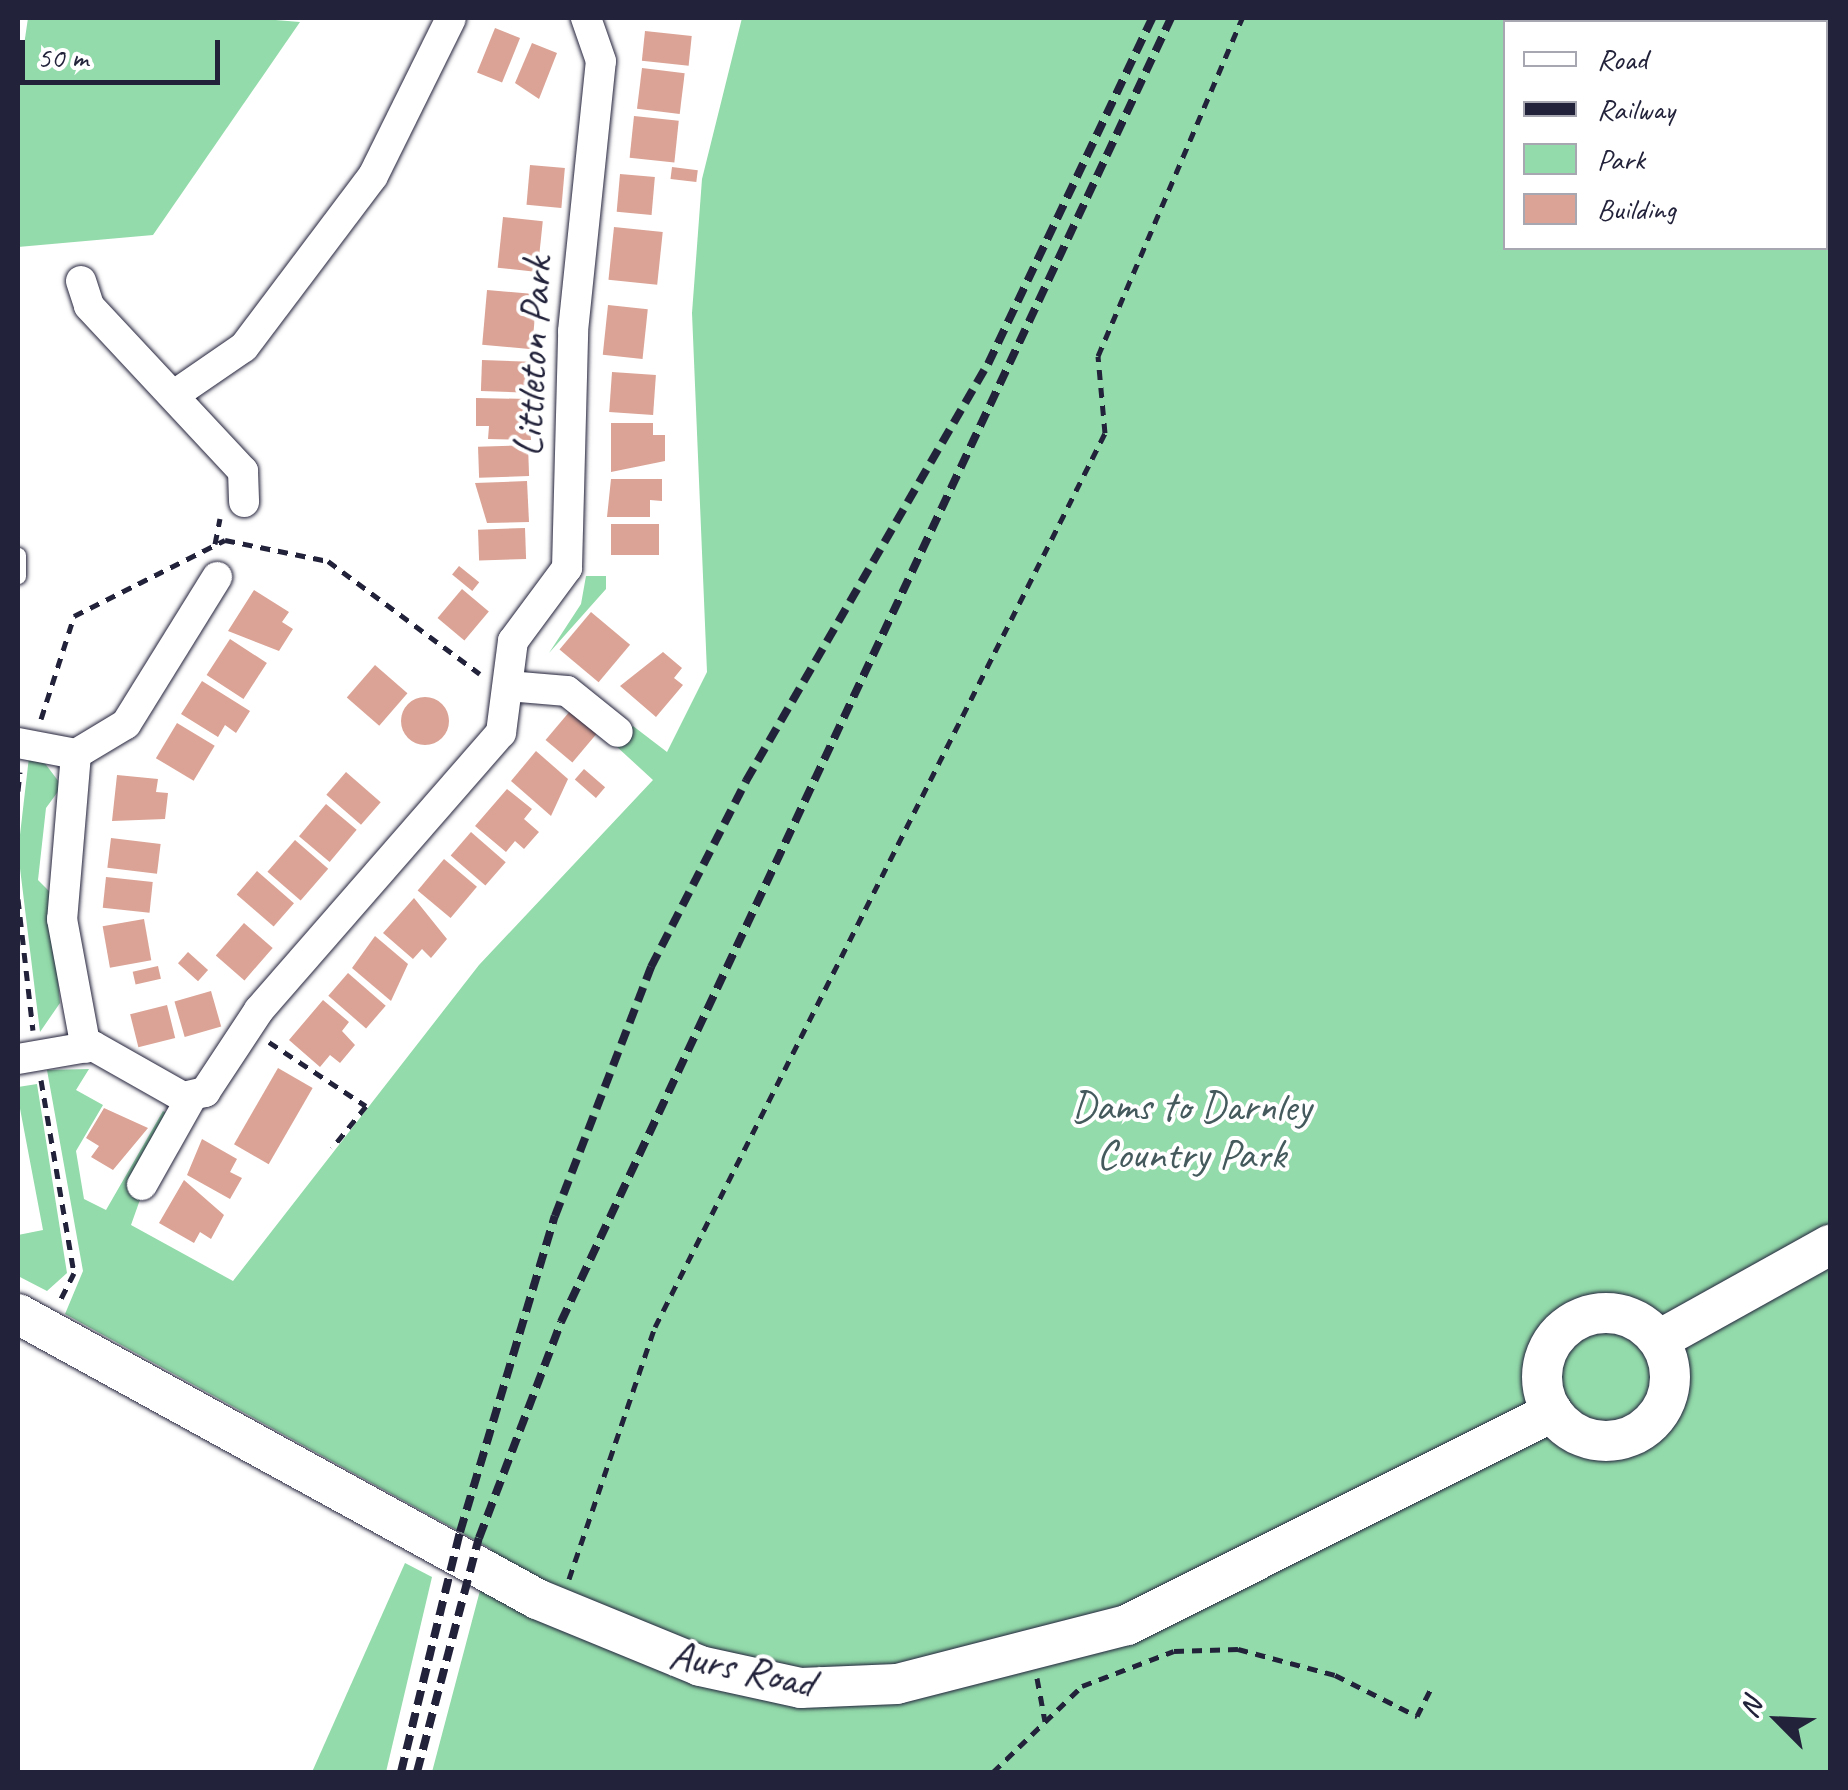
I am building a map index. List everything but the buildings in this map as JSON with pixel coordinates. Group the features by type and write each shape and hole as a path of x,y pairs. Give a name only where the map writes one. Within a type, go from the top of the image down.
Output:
{"street":[{"path":"177,393 244,347 374,176 451,18"},
{"name":"Littleton Park","path":"142,1185 190,1098 215,1082 244,1029 500,733 513,641 567,568 573,331 601,60 586,18"},
{"path":"81,281 89,306 177,393 243,471 244,502"},
{"path":"26,745 76,754 126,724 216,576"},
{"path":"508,686 567,691 618,732"},
{"path":"76,754 62,920 86,1048"},
{"path":"27,1057 86,1048 190,1098"},
{"path":"1659,1340 1830,1245"},
{"path":"1591,1315 1624,1315 1659,1340 1670,1379 1641,1431 1593,1439 1553,1412 1543,1370 1562,1330 1591,1315"},
{"name":"Aurs Road","path":"32,1322 559,1610 749,1679 897,1684 1126,1625 1553,1412"}],"lane":[{"path":"18,555 18,576"}],"path":[{"path":"559,1610 655,1327 1105,433 1098,356 1242,18"},
{"path":"26,745 74,616 225,540 328,562 470,669 508,686"},
{"path":"18,899 27,1057 74,1274 32,1322"},
{"path":"244,1029 366,1106 332,1148"},
{"path":"994,1772 1082,1686 1174,1651 1254,1654 1335,1676 1417,1716 1430,1690"},
{"path":"1035,1670 1046,1722"}],"green space":[{"path":"28,18 252,18 300,22 153,235 18,247 18,86"},
{"name":"Dams to Darnley Country Park","path":"742,18 1830,18 1830,1772 432,1772 491,1549 65,1314 83,1271 47,1070 89,1069 76,1090 103,1105 76,1151 84,1199 106,1210 163,1111 170,1115 131,1225 233,1281 479,965 653,780 616,746 633,726 667,752 707,672 692,313 702,179"},
{"path":"586,576 606,576 606,589 549,653 581,604"},
{"path":"29,757 41,758 62,786 46,808 38,880 50,892 60,1003 40,1032 18,852"},
{"path":"37,1084 67,1273 47,1291 18,1276 18,1235 43,1230 18,1098 18,1087"},
{"path":"405,1563 432,1577 386,1772 312,1772"}],"railway":[{"path":"401,1772 460,1532 555,1216 651,967 746,781 988,364 1152,18"},
{"path":"417,1772 479,1538 561,1322 1171,18"}]}
